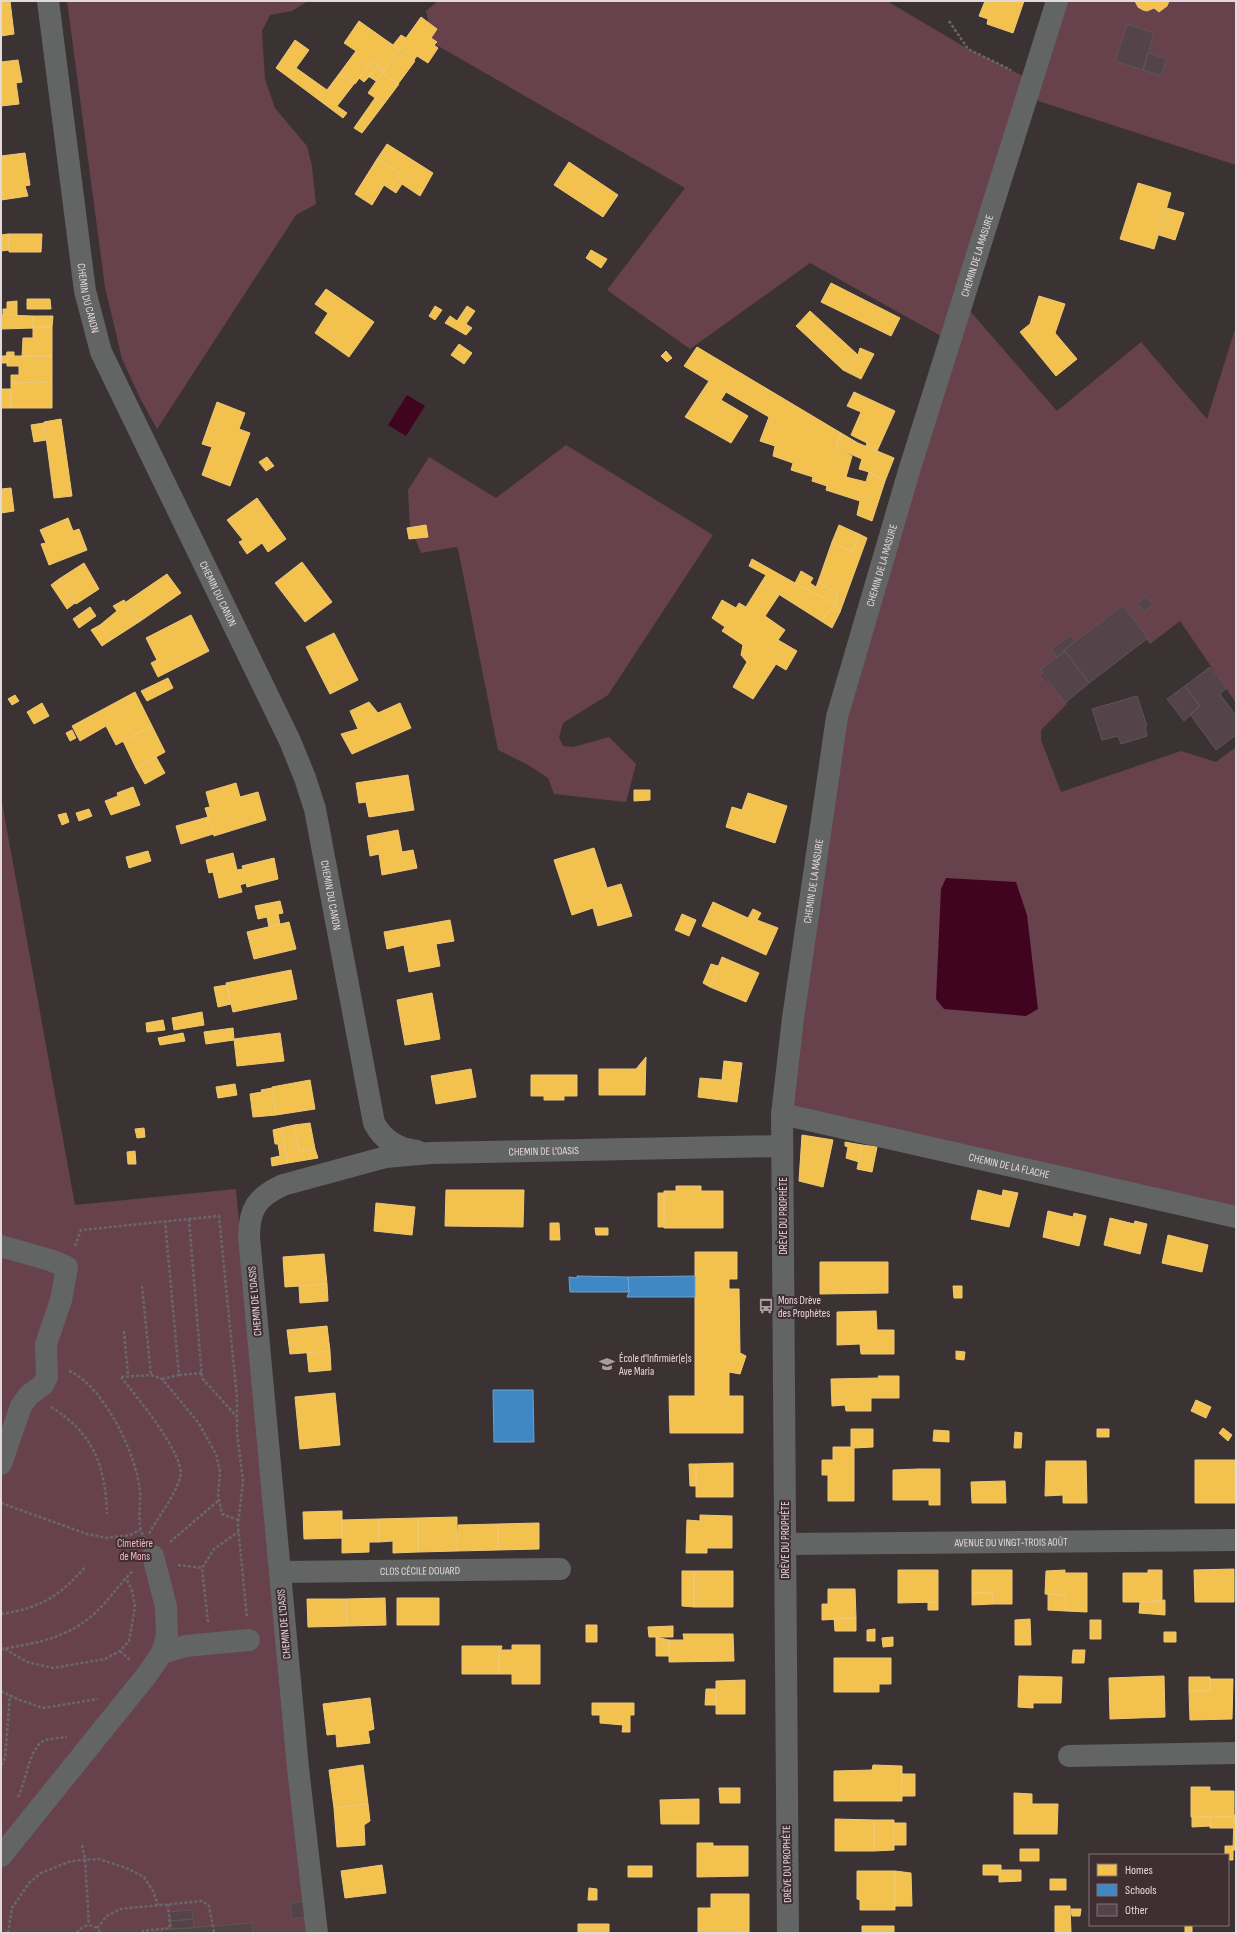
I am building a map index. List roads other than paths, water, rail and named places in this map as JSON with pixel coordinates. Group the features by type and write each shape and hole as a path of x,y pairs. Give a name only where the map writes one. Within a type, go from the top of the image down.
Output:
{"street":[{"name":"CHEMIN DU CANON","path":"48,1 85,291 101,352 290,740 305,778 315,809 374,1123 380,1133 392,1144 410,1150 430,1153"},
{"name":"CHEMIN DE LA MASURE","path":"782,1146 782,1114 793,1018 837,717 909,471 1057,1"},
{"name":"CHEMIN DE LA FLACHE","path":"782,1114 1236,1217"},
{"name":"CHEMIN DE L'OASIS","path":"317,1933 298,1768 249,1237 249,1221 258,1202 268,1192 301,1179 386,1157 430,1153 782,1146"},
{"name":"DRÈVE DU PROPHÈTE","path":"782,1146 788,1933"},
{"path":"1,1246 50,1260 67,1267 62,1300 46,1344 47,1377 43,1385 30,1395 21,1406 1,1464"},
{"name":"AVENUE DU VINGT-TROIS AOÛT","path":"785,1544 1236,1540"},
{"path":"1,1856 134,1691 162,1653 167,1636 166,1607 153,1557"},
{"name":"CLOS CÉCILE DOUARD","path":"280,1572 560,1569"},
{"path":"162,1653 186,1646 250,1640"},
{"path":"1069,1756 1236,1753"}],"place":[{"name":"Mons Drève des Prophètes","path":"766,1306"},
{"name":"École d'Infirmièr(e)s Ave Maria","path":"607,1364"}],"park label":[{"name":"Cimetière de Mons","path":"135,1549"}]}
